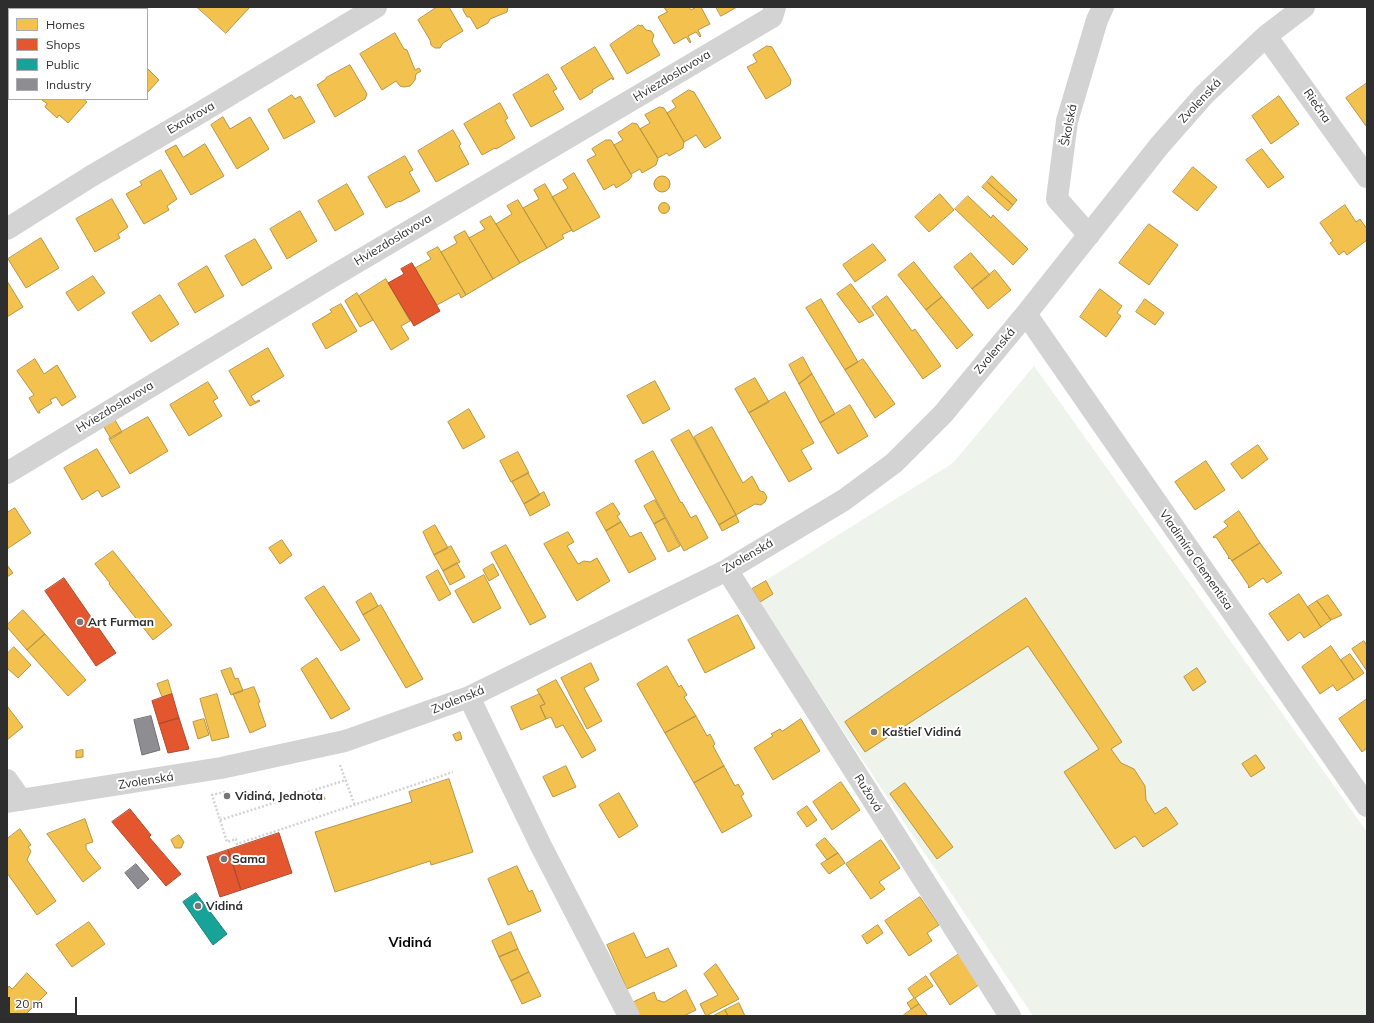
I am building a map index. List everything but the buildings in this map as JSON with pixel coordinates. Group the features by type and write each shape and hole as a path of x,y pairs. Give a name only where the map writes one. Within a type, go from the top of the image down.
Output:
{"street":[{"name":"Exnárova","path":"7,229 93,175 376,7"},
{"name":"Hviezdoslavova","path":"7,473 335,274 772,17 775,7"},
{"name":"Školská","path":"1089,235 1057,199 1067,121 1097,20 1103,7"},
{"name":"Zvolenská","path":"14,801 221,768 344,741 469,698 727,570 844,500 894,463 943,414 1026,314 1160,145 1204,94 1266,36 1304,7"},
{"name":"Riečna","path":"1266,36 1367,177"},
{"name":"Vladimíra Clementisa","path":"1026,314 1367,806"},
{"name":"Ružová","path":"727,570 1010,1016"},
{"path":"469,698 541,846 629,1016"},
{"path":"7,780 14,801"}],"path":[{"path":"340,764 355,806"},
{"path":"228,792 212,795 227,842 236,839 237,844 355,806 453,772"},
{"path":"220,820 346,780"}],"shaded area":[{"path":"1034,366 1367,832 1367,1016 1033,1016 838,723 752,589 953,463"}],"place":[{"name":"Art Furman","path":"80,622"},
{"name":"Kaštieľ Vidiná","path":"874,732"},
{"name":"Vidiná, Jednota","path":"227,796"},
{"name":"Sama","path":"224,859"},
{"name":"Vidiná","path":"198,906"}],"district":[{"name":"Vidiná","path":"410,943"}]}
